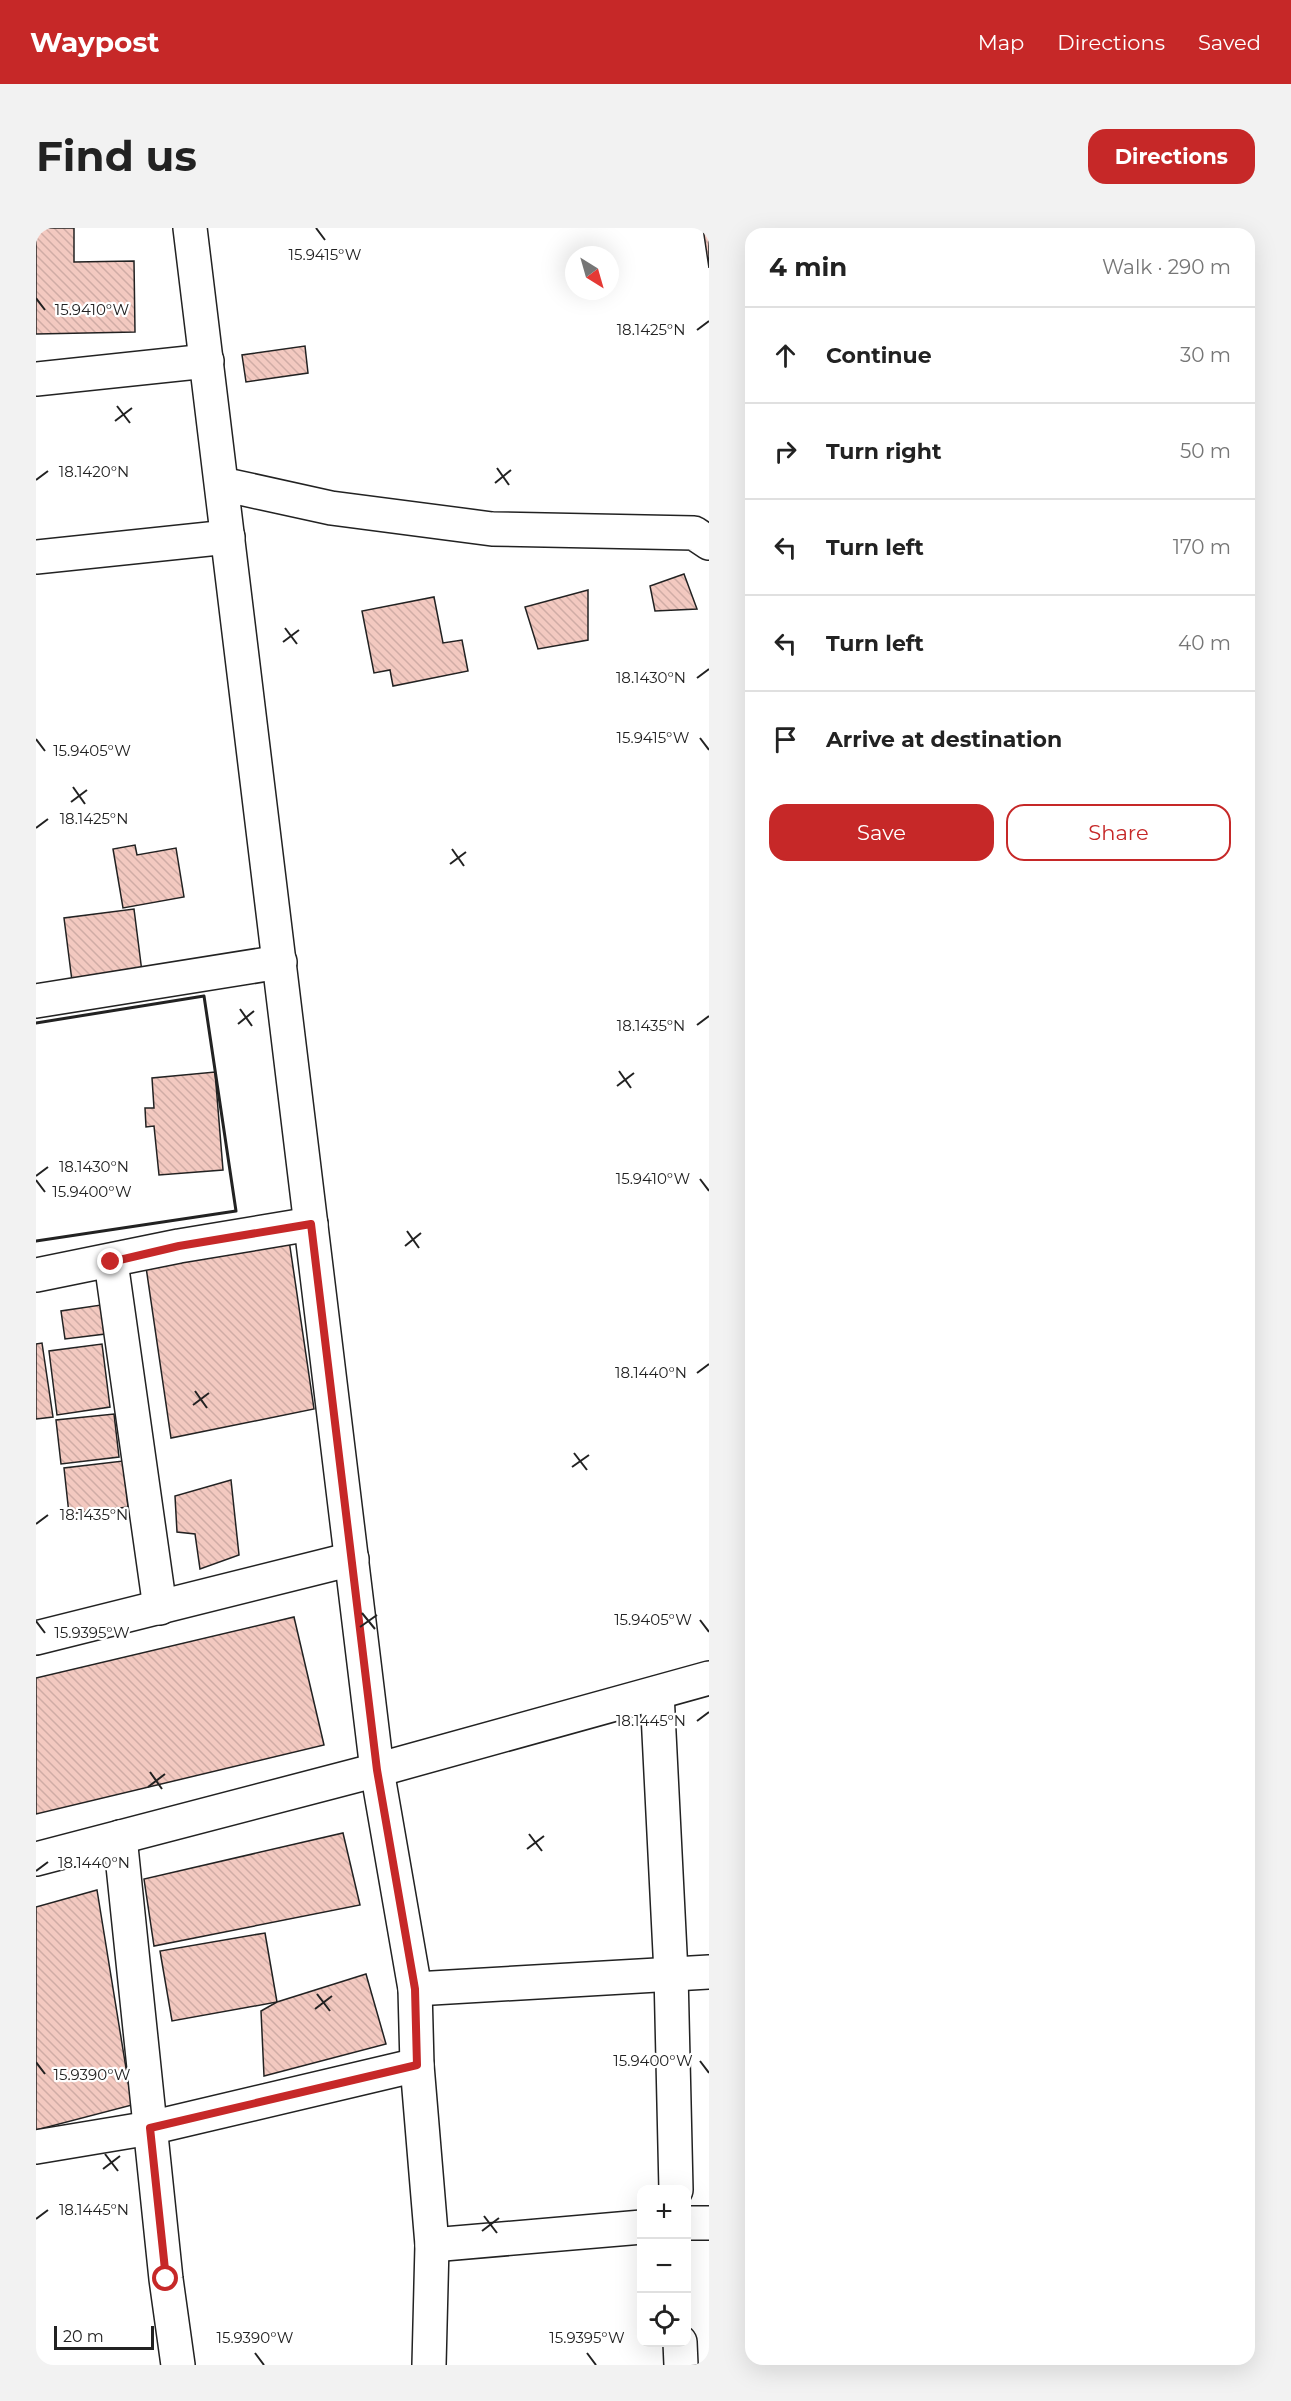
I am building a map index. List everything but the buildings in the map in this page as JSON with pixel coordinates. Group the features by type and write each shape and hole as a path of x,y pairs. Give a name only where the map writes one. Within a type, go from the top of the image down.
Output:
{"street":[{"path":"190,228 377,1770 415,1989 417,2065 432,2245 429,2365"},
{"path":"36,379 207,361"},
{"path":"222,484 332,508 492,529 694,533 709,543"},
{"path":"36,557 228,537"},
{"path":"36,1001 280,962"},
{"path":"36,1275 111,1262 179,1246 311,1224"},
{"path":"111,1262 160,1608"},
{"path":"36,1638 352,1559"},
{"path":"36,1859 377,1770 709,1678"},
{"path":"657,1693 671,1973 676,2185"},
{"path":"120,1837 166,2279 178,2365"},
{"path":"415,1989 709,1972"},
{"path":"36,2147 150,2128 417,2065"},
{"path":"691,2223 709,2223"},
{"path":"432,2245 637,2227"},
{"path":"680,2347 681,2365"}],"wall":[{"path":"36,1023 204,996 236,1211 36,1241"}],"route":[{"path":"111,1262 179,1246 311,1224 377,1770 415,1989 417,2065 150,2128 166,2279"}]}
